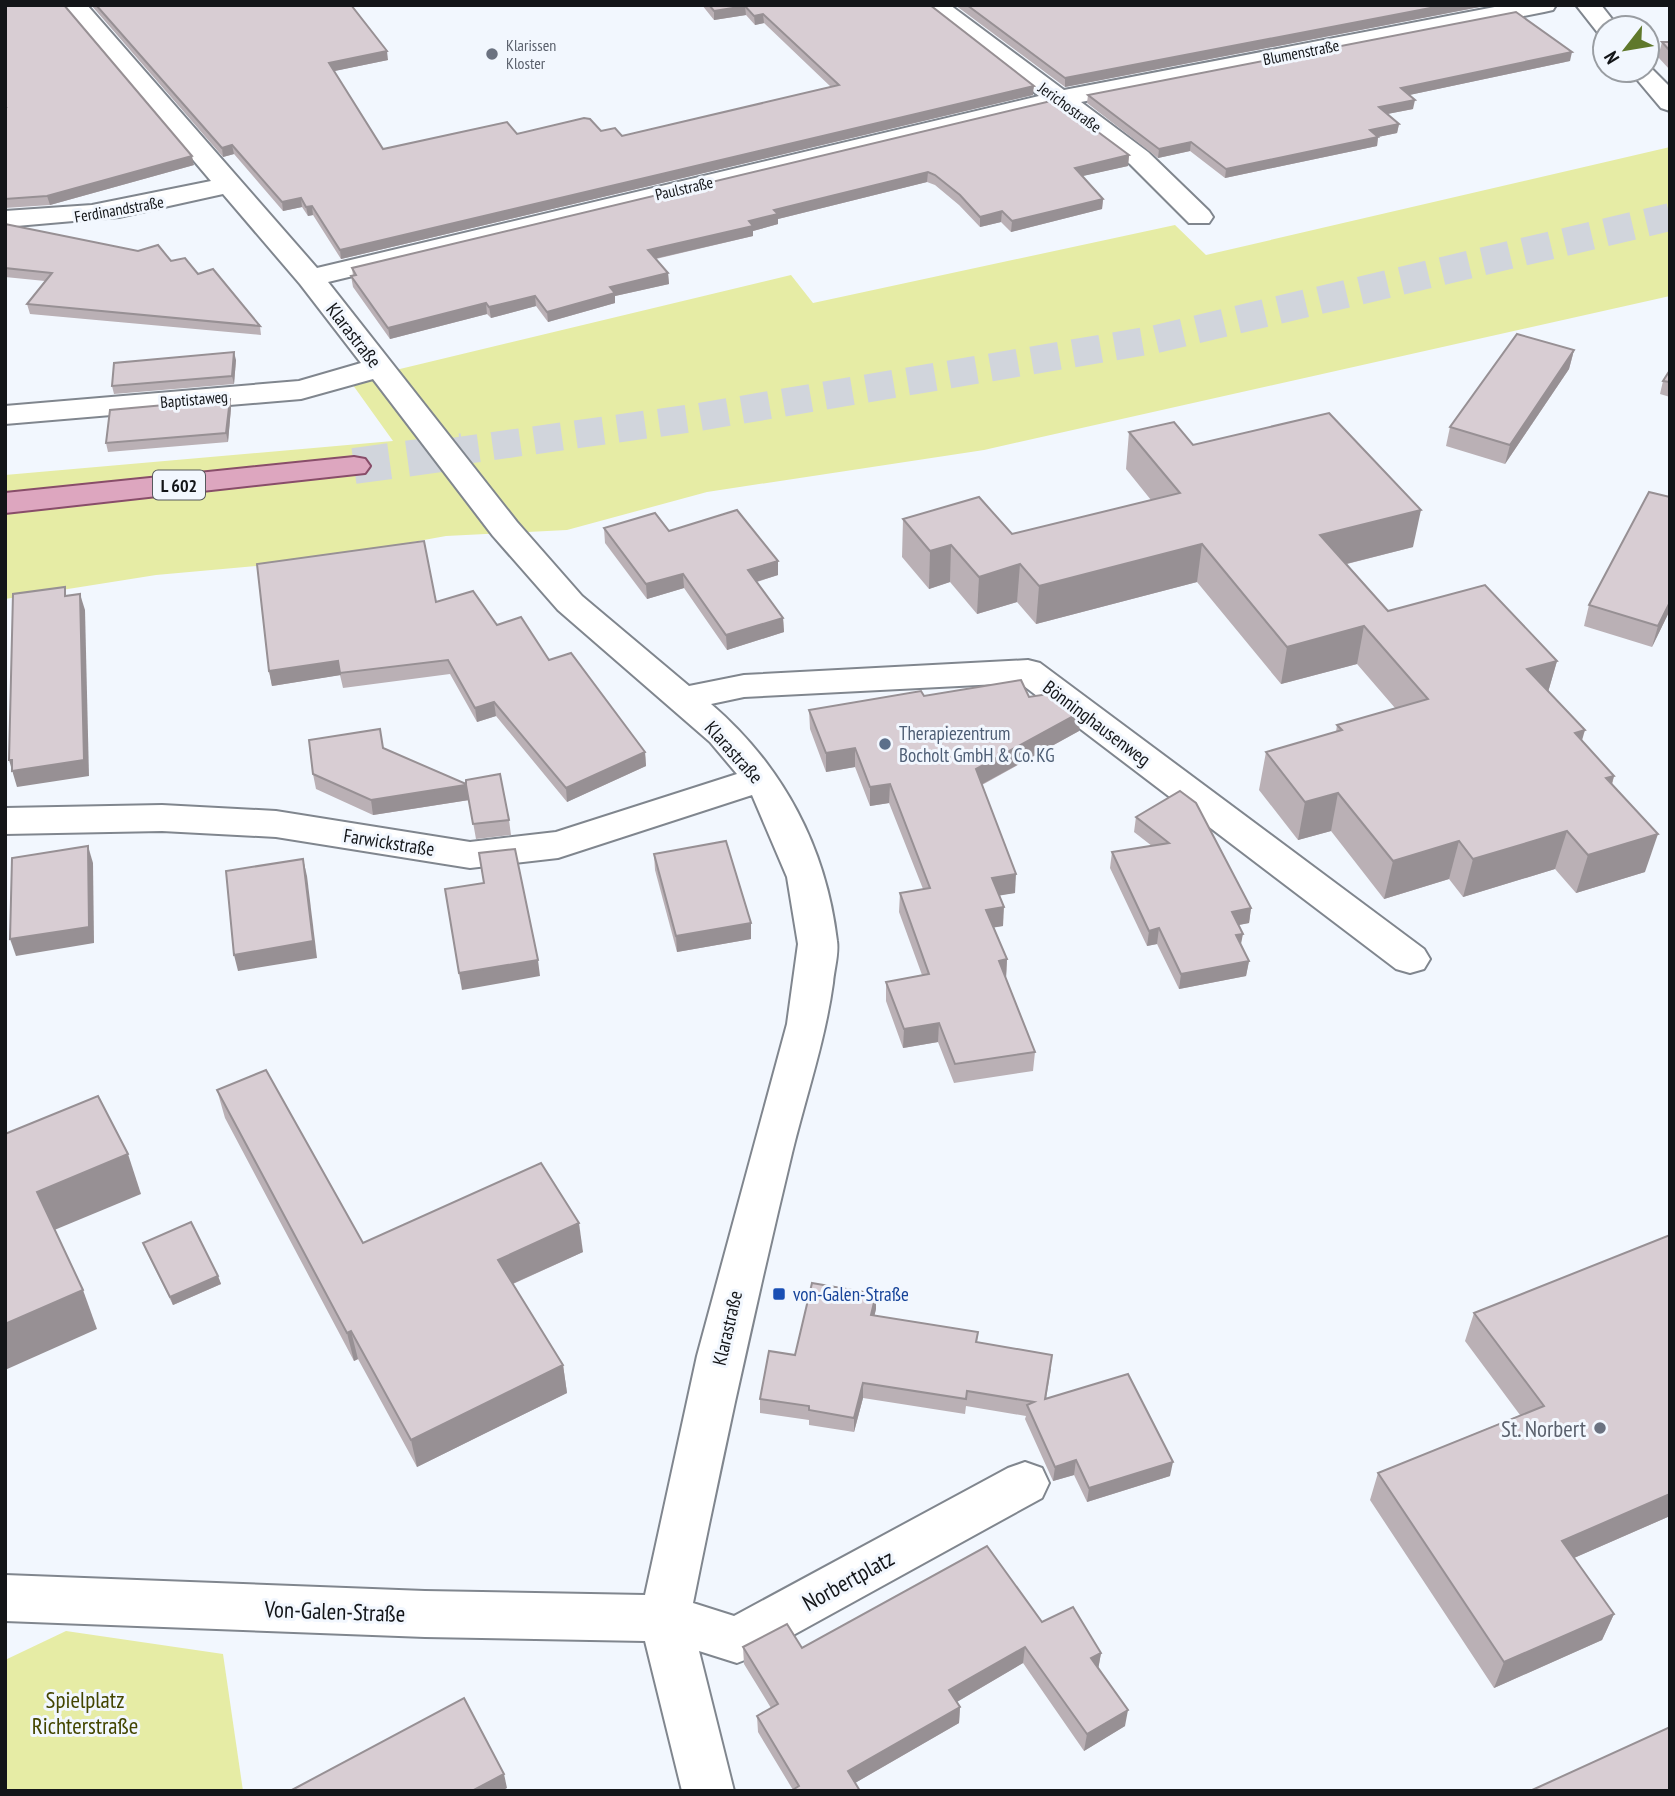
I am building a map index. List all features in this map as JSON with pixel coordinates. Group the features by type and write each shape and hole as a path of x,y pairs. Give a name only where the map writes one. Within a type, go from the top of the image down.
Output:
{"main road":[{"name":"L 602","path":"5,503 354,466"}],"street":[{"name":"Klarastraße","path":"74,5 310,278 505,529 570,603 723,734 762,779 786,825 806,877 818,944 807,1024 730,1315 665,1618 708,1791"},
{"name":"Jerichostraße","path":"934,5 1139,158 1199,217"},
{"name":"Blumenstraße","path":"1058,99 1544,5"},
{"path":"1654,84 1670,103"},
{"name":"Paulstraße","path":"310,278 1058,99"},
{"name":"Ferdinandstraße","path":"5,219 67,218 142,207 230,184"},
{"name":"Baptistaweg","path":"5,415 301,390 380,367"},
{"name":"Bönninghausenweg","path":"683,699 744,686 1028,671 1410,959"},
{"name":"Farwickstraße","path":"5,821 162,818 276,824 470,855 558,845 762,779"},
{"name":"Norbertplatz","path":"665,1618 737,1640 1025,1483"},
{"name":"Von-Galen-Straße","path":"5,1598 425,1614 665,1618"}],"green space":[{"path":"1670,147 1670,296 984,450 707,492 567,530 446,536 302,562 156,575 5,599 5,475 393,441 350,381 791,275 813,303 1175,225 1206,255"},
{"name":"Spielplatz Richterstraße","path":"66,1631 223,1654 243,1791 5,1791 5,1660"}],"building":[{"path":"5,5 64,5 192,156 47,196 5,199"},
{"path":"96,5 351,5 387,51 329,63 383,149 507,122 517,134 584,118 590,119 601,131 615,128 622,136 839,85 763,14 754,16 745,6 714,11 709,5 930,5 1034,86 340,250 312,206 306,207 301,198 282,202 232,145 222,148"},
{"path":"967,5 1446,5 1065,78"},
{"path":"1516,12 1572,52 1401,88 1415,100 1379,107 1399,124 1370,130 1378,137 1226,169 1191,142 1159,149 1088,95"},
{"path":"1662,42 1670,42 1670,51"},
{"path":"1055,100 1129,155 1075,168 1103,199 1012,221 1002,211 980,217 960,195 928,172 774,210 778,214 749,221 753,226 648,250 668,273 610,287 615,293 547,312 535,296 489,307 486,303 388,328 351,276 356,275 352,268"},
{"path":"5,224 138,251 158,245 171,261 185,258 198,274 213,269 260,326 27,304 52,273 5,268"},
{"path":"1517,334 1574,350 1510,445 1450,427"},
{"path":"234,352 232,376 112,386 114,363"},
{"path":"1670,370 1670,382 1663,381"},
{"path":"230,399 226,433 106,443 110,410"},
{"path":"1329,413 1421,510 1320,535 1388,611 1485,585 1557,661 1527,669 1585,730 1575,733 1614,776 1606,778 1658,834 1588,855 1567,831 1473,859 1459,841 1393,861 1338,793 1305,802 1266,752 1342,730 1337,725 1428,699 1364,626 1287,647 1202,544 1039,586 1020,564 979,577 951,545 930,551 903,519 979,497 1012,534 1180,493 1129,432 1174,422 1193,445"},
{"path":"1649,492 1670,497 1670,602 1658,626 1589,605"},
{"path":"737,510 778,561 748,570 783,618 726,635 683,574 646,584 604,528 655,513 669,531"},
{"path":"424,541 436,602 473,591 497,625 521,617 549,660 571,653 645,752 566,788 494,702 475,708 448,660 340,673 338,661 269,671 257,564"},
{"path":"65,587 65,596 80,594 84,760 12,771 12,760 9,760 13,594"},
{"path":"1021,680 1029,697 1055,693 1081,712 976,769 1016,874 992,878 1004,907 986,910 1007,959 999,961 1035,1052 955,1064 939,1023 904,1029 886,982 929,974 900,893 930,888 890,784 870,787 855,748 826,753 809,710 921,691 924,696"},
{"path":"380,729 383,748 466,784 466,780 500,774 509,820 473,824 466,785 371,800 313,774 309,740"},
{"path":"1180,791 1196,803 1251,908 1232,912 1243,934 1236,935 1249,961 1181,974 1159,928 1149,931 1112,852 1169,843 1136,817"},
{"path":"726,841 751,923 676,936 654,854"},
{"path":"88,846 89,927 10,939 12,858"},
{"path":"515,849 538,960 459,973 445,889 484,883 479,853"},
{"path":"303,859 313,941 234,955 226,871"},
{"path":"266,1070 363,1243 541,1163 579,1223 498,1260 563,1365 411,1440 351,1331 347,1333 217,1090"},
{"path":"98,1096 128,1154 37,1192 83,1290 5,1324 5,1134"},
{"path":"191,1222 218,1276 170,1297 143,1243"},
{"path":"1670,1235 1670,1494 1562,1541 1614,1614 1504,1662 1378,1473 1544,1406 1474,1313"},
{"path":"812,1283 876,1294 871,1315 978,1332 976,1342 1052,1355 1045,1399 1128,1374 1173,1462 1089,1488 1076,1460 1055,1467 1027,1405 1034,1402 967,1391 966,1399 863,1383 854,1418 809,1410 809,1406 760,1399 769,1351 795,1355"},
{"path":"987,1546 1042,1622 1073,1607 1101,1653 1091,1658 1128,1710 1087,1734 1025,1647 949,1690 960,1707 848,1771 860,1791 791,1791 799,1786 757,1716 778,1704 743,1647 787,1624 802,1648"},
{"path":"464,1698 504,1774 472,1791 290,1791"},
{"path":"1670,1727 1670,1791 1530,1791"}],"tunnel":[{"path":"451,452 693,418 1152,340 1670,217"},
{"path":"354,466 463,451"}],"place":[{"name":"Klarissen Kloster","path":"492,54"},
{"name":"Therapiezentrum Bocholt GmbH & Co. KG","path":"885,744"},
{"name":"von-Galen-Straße","path":"779,1294"},
{"name":"St. Norbert","path":"1600,1428"}]}
